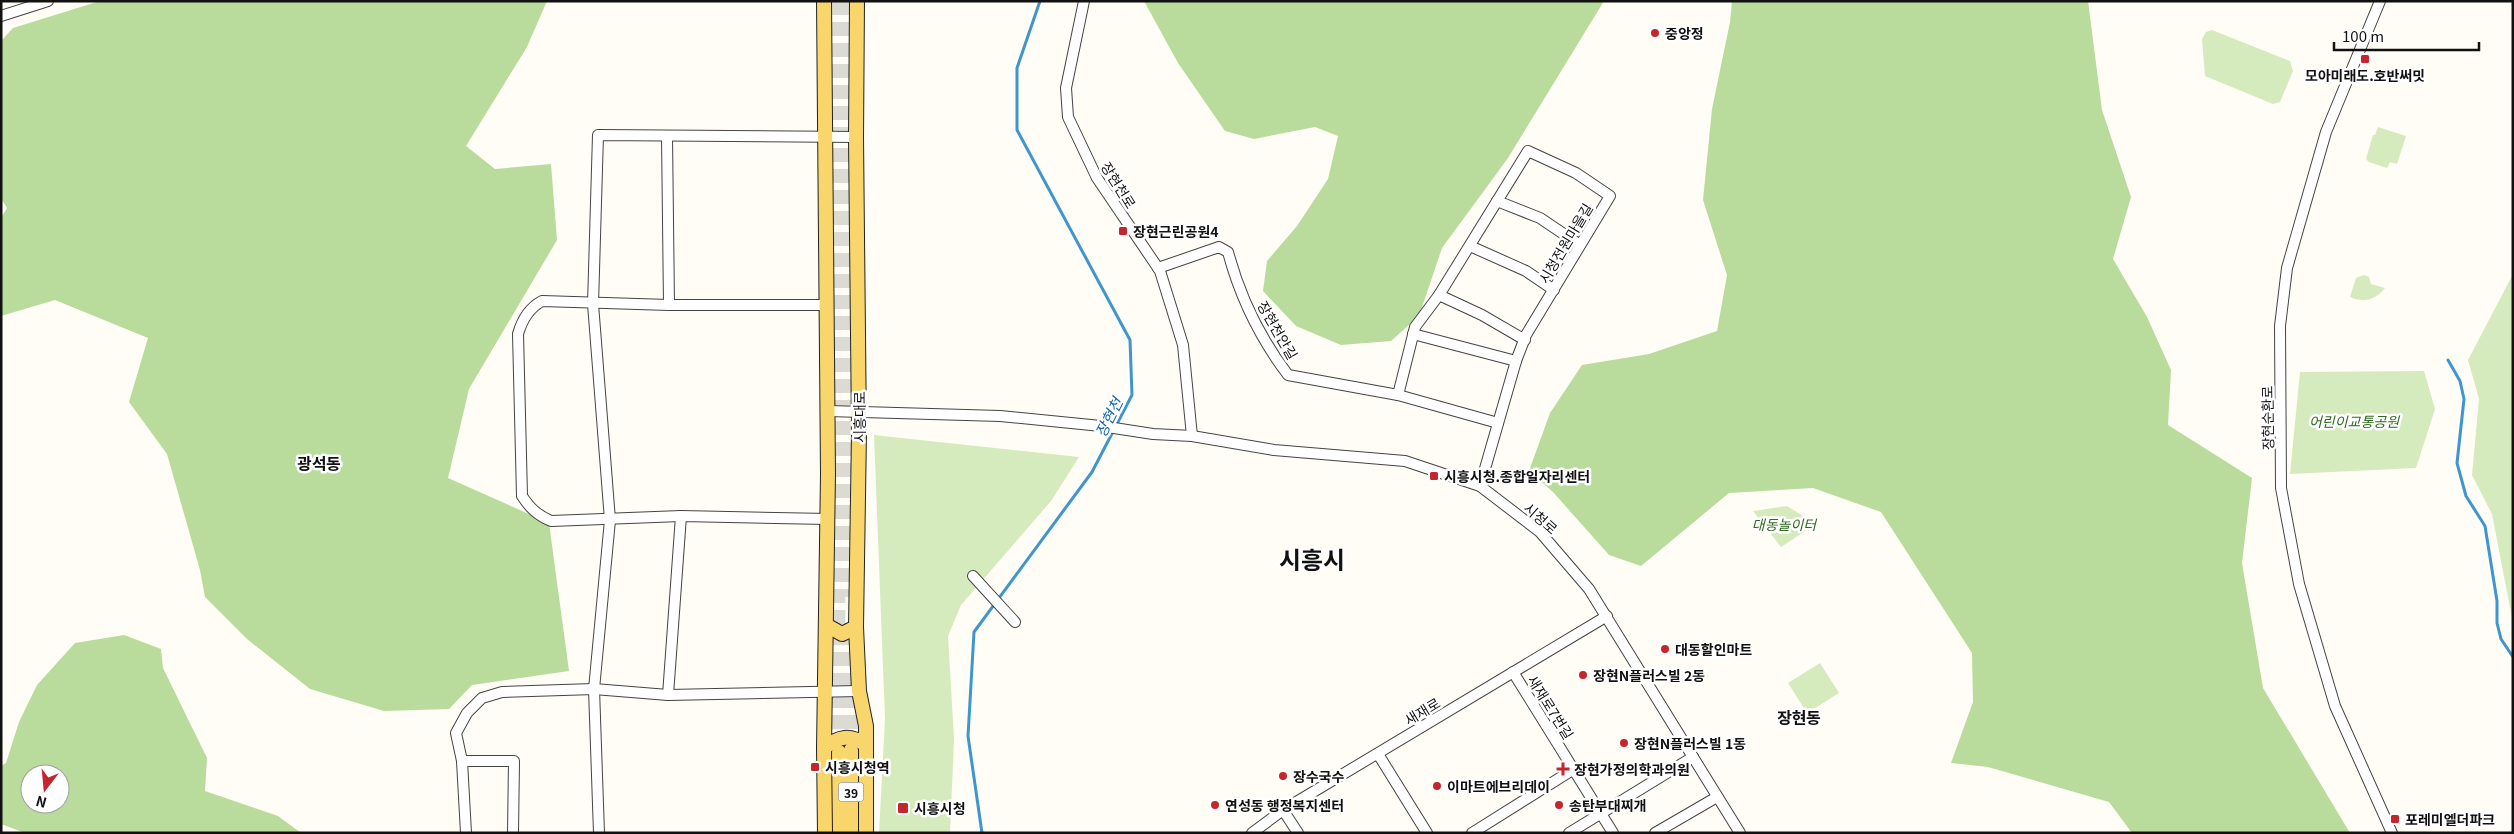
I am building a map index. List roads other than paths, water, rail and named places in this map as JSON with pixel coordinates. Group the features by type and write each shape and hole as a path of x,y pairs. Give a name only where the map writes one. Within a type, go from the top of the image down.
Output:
{"main road":[{"path":"824,1 828,410 824,748 826,833"},
{"name":"시흥대로","path":"857,1 856,137 859,411 856,627 859,691 866,726 866,833"},
{"path":"826,625 842,634 856,627"},
{"path":"824,748 835,740 846,737 856,739 866,745"},
{"name":"39","path":"840,833 845,751 851,833"}],"street":[{"path":"1,16 48,1"},
{"name":"장현천로","path":"1084,1 1066,88 1068,117 1097,178 1158,268 1183,345 1192,436"},
{"name":"장현순환로","path":"2380,1 2326,132 2287,268 2280,326 2281,488 2299,584 2334,706 2392,833"},
{"path":"599,833 594,689 610,520 593,304 598,135 826,135 856,137"},
{"path":"667,136 669,305"},
{"name":"시청전원마을길","path":"1398,395 1415,327 1439,295 1528,150 1576,173 1610,196 1524,340 1516,361 1480,486"},
{"path":"1497,201 1540,218 1580,245"},
{"path":"1470,246 1526,271 1554,290"},
{"name":"장현천안길","path":"1158,268 1219,247 1228,252 1250,314 1273,354 1288,375 1398,395 1498,422"},
{"path":"1439,295 1482,314 1524,340"},
{"path":"827,305 593,304 542,301 531,310 520,327 518,334 522,496 535,513 551,521 681,516 828,519"},
{"path":"1413,334 1516,361"},
{"name":"시청로","path":"828,410 1000,416 1101,426 1153,434 1192,436 1274,450 1405,461 1480,486 1540,532 1589,589 1740,833"},
{"path":"668,695 681,516"},
{"path":"973,576 1015,622"},
{"name":"새재로","path":"1252,833 1283,810 1607,616"},
{"name":"새재로7번길","path":"1513,672 1614,833"},
{"path":"466,833 462,761 456,733 467,713 482,698 502,692 594,689 668,695 859,691"},
{"path":"1378,754 1427,833"},
{"path":"1570,833 1693,757"},
{"path":"462,761 514,761 513,833"},
{"path":"1472,833 1574,769"},
{"path":"1662,831 1717,797"},
{"path":"1283,810 1298,833"}],"waterway":[{"name":"장현천","path":"982,833 968,736 974,632 1092,472 1132,395 1130,340 1017,130 1017,68 1040,1"},
{"path":"2448,360 2460,381 2464,399 2457,463 2466,496 2485,526 2497,601 2497,623 2501,639 2513,657"}],"tunnel":[{"path":"835,1 839,750"},
{"path":"847,1 850,597"},
{"path":"850,631 851,750"}],"place":[{"name":"중앙정","path":"1655,33"},
{"name":"모아미래도.호반써밋","path":"2365,59"},
{"name":"장현근린공원4","path":"1123,231"},
{"name":"시흥시청.종합일자리센터","path":"1434,476"},
{"name":"대동할인마트","path":"1665,649"},
{"name":"장현N플러스빌 2동","path":"1583,675"},
{"name":"장현N플러스빌 1동","path":"1624,743"},
{"name":"시흥시청역","path":"815,767"},
{"name":"장현가정의학과의원","path":"1563,769"},
{"name":"장수국수","path":"1283,776"},
{"name":"이마트에브리데이","path":"1437,786"},
{"name":"연성동 행정복지센터","path":"1215,805"},
{"name":"송탄부대찌개","path":"1559,805"},
{"name":"시흥시청","path":"903,808"},
{"name":"포레미엘더파크","path":"2395,819"}],"district":[{"name":"광석동","path":"319,463"},
{"name":"시흥시","path":"1312,558"},
{"name":"장현동","path":"1799,717"}],"park label":[{"name":"어린이교통공원","path":"2354,421"},
{"name":"대동놀이터","path":"1784,524"}]}
